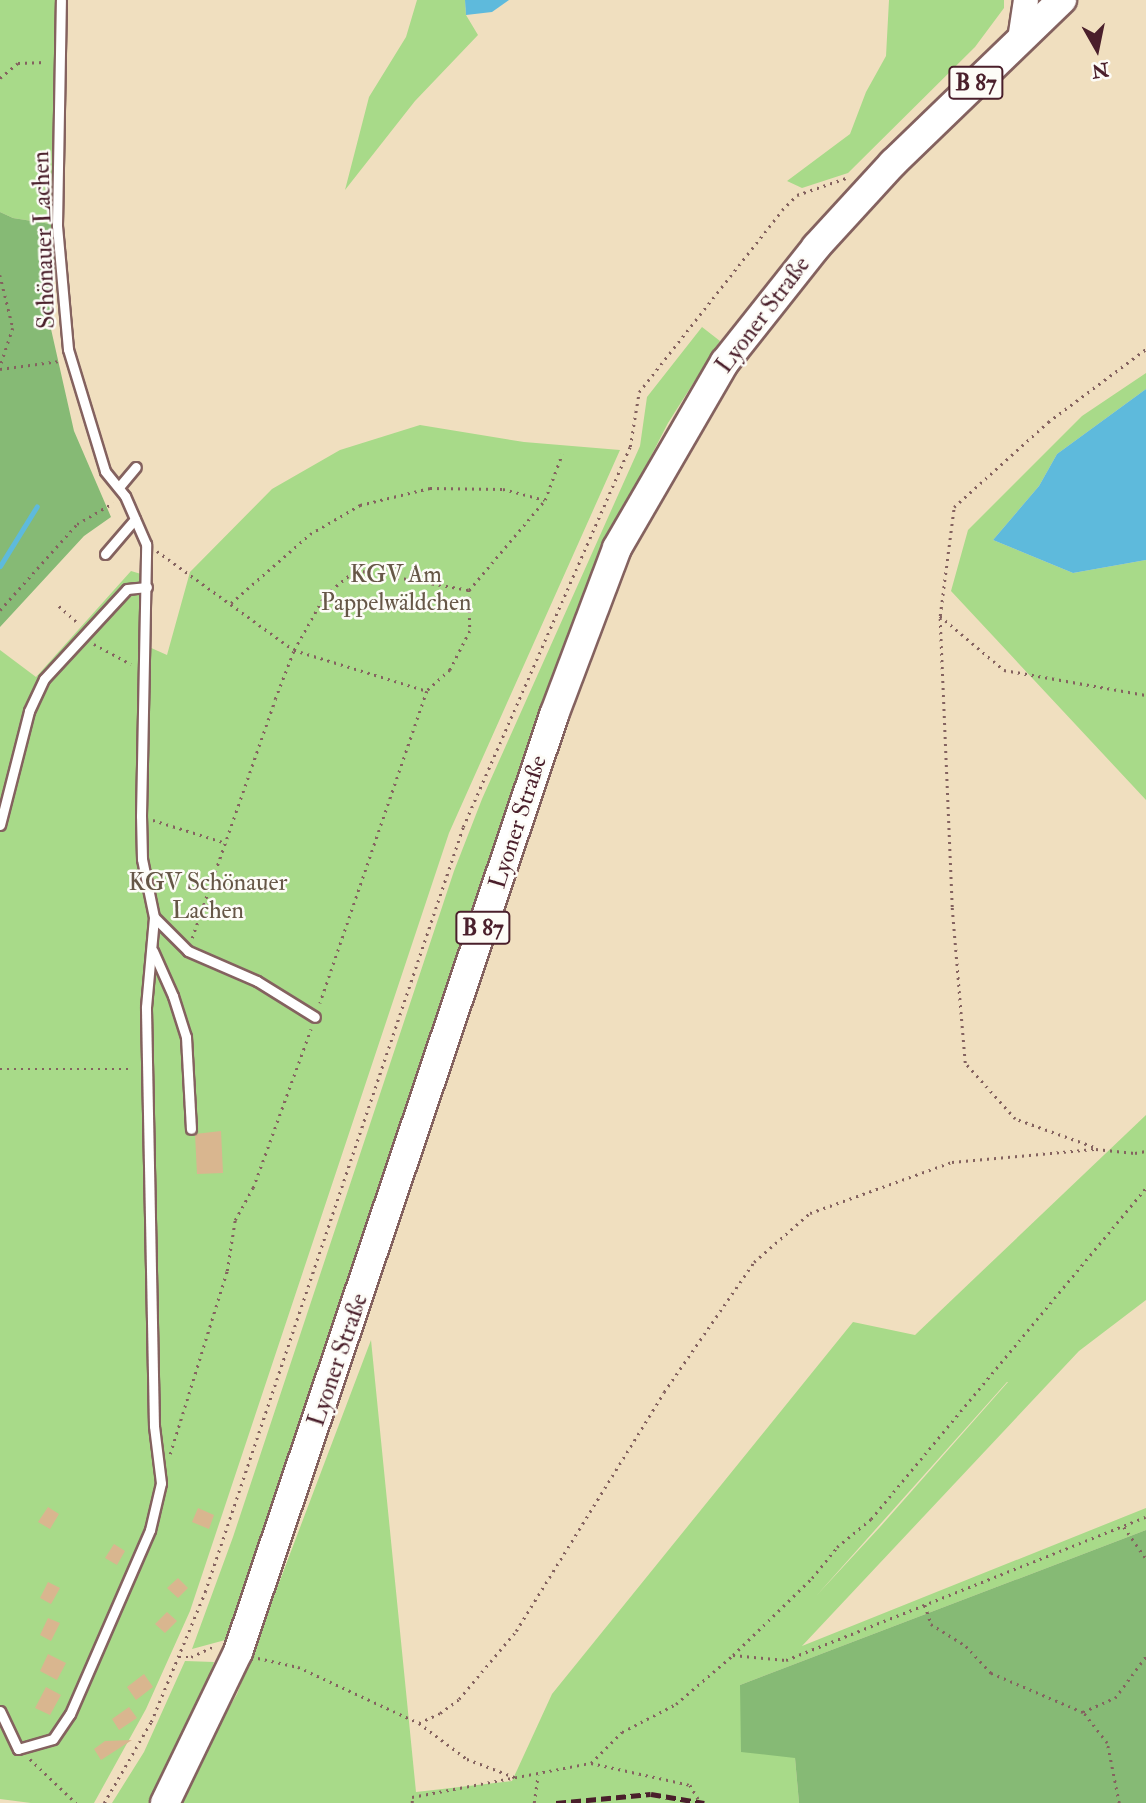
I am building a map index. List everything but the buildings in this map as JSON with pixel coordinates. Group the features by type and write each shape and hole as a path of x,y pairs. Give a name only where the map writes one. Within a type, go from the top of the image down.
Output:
{"main road":[{"name":"Lyoner Straße","path":"164,1803 239,1652 554,715 617,548 725,362 816,247 893,163 1062,0"}],"street":[{"path":"1020,40 1026,0"}],"lane":[{"name":"Schönauer Lachen","path":"61,0 57,225 71,359 105,471 125,496 146,544 141,816 142,859 154,917 146,1007 154,1426 161,1483"},
{"path":"118,487 136,467"},
{"path":"105,554 135,519"},
{"path":"0,825 29,710 44,679 127,589 147,587"},
{"path":"154,917 188,951 257,981 315,1017"},
{"path":"152,949 173,996 186,1037 191,1129"},
{"path":"0,1711 18,1749 53,1739 69,1714 150,1530 161,1483"}],"path":[{"path":"0,78 18,63 60,59"},
{"name":"Lyoner Straße","path":"104,1803 151,1722 205,1592 463,827 629,447 639,392 782,210"},
{"path":"0,275 13,328 0,368 71,359"},
{"path":"1096,1149 1015,1119 965,1063 952,907 940,616 954,507 1048,422 1146,349"},
{"path":"161,1483 228,1271 235,1220 253,1188 427,691 450,670 470,631 469,590 545,500 562,454"},
{"path":"231,603 310,534 360,505 430,488 503,489 545,500"},
{"path":"0,610 77,524 125,496"},
{"path":"146,544 294,650 427,691"},
{"path":"188,951 294,650 325,595 356,570 469,590"},
{"path":"59,606 82,626 88,640 144,668"},
{"path":"940,616 1004,670 1146,695"},
{"path":"141,816 226,843"},
{"path":"0,1069 130,1069"},
{"path":"419,1723 440,1713 459,1699 516,1631 664,1392 754,1262 810,1213 951,1162 1096,1149 1146,1151"},
{"path":"591,1763 622,1731 676,1704 733,1655 812,1578 837,1547 871,1519 1146,1188"},
{"path":"733,1655 786,1660 1146,1517"},
{"path":"1124,1526 1146,1559"},
{"path":"925,1605 931,1624 966,1646 991,1673 1083,1712 1107,1743 1119,1803"},
{"path":"179,1657 191,1657 219,1646"},
{"path":"1083,1712 1115,1698 1146,1656"},
{"path":"252,1657 298,1667 419,1723 467,1759 520,1779"},
{"path":"18,1749 76,1803"},
{"path":"412,1803 412,1797 520,1779 591,1763 690,1784 701,1803"},
{"path":"534,1803 538,1775"}],"green space":[{"path":"0,0 61,0 57,225 13,218 0,212"},
{"path":"417,0 465,0 466,15 478,35 415,101 345,190 369,97 406,37"},
{"path":"889,0 1004,0 1004,8 975,47 848,173 802,188 787,181 850,134 866,92 886,56"},
{"path":"0,212 13,218 57,225 51,329 74,431 111,517 84,536 0,627"},
{"path":"702,327 720,341 668,423 631,495 579,619 229,1639 192,1649 233,1537 454,871 482,799 640,446 647,397"},
{"path":"1146,373 1146,389 1057,454 1039,486 993,540 1073,573 1146,560 1146,800 951,591 968,530 1082,416"},
{"name":"KGV Schönauer Lachen","path":"420,425 524,442 620,450 449,833 190,1611 146,1709 94,1803 31,1803 0,1799 0,650 36,677 131,571 141,574 140,643 167,655 190,572 272,489 340,450"},
{"path":"1146,1115 1146,1300 1079,1351 802,1646 1146,1508 1146,1530 740,1685 795,1758 799,1803 174,1803 237,1694 371,1340 416,1792 512,1781 552,1694 853,1322 915,1335","holes":["1008,1382 880,1527 817,1595"]},
{"path":"1146,1530 1146,1803 799,1803 795,1758 741,1752 740,1685"},
{"path":"185,1661 214,1662 196,1718 150,1803 112,1803 144,1752"}],"water":[{"path":"465,0 509,0 492,12 466,15"},
{"path":"1146,389 1146,560 1073,573 993,540 1039,486 1057,454"}],"waterway":[{"path":"0,566 37,506"}],"railway":[{"path":"556,1803 651,1794 704,1803"}],"park label":[{"name":"KGV Am Pappelwäldchen","path":"396,589"}]}
